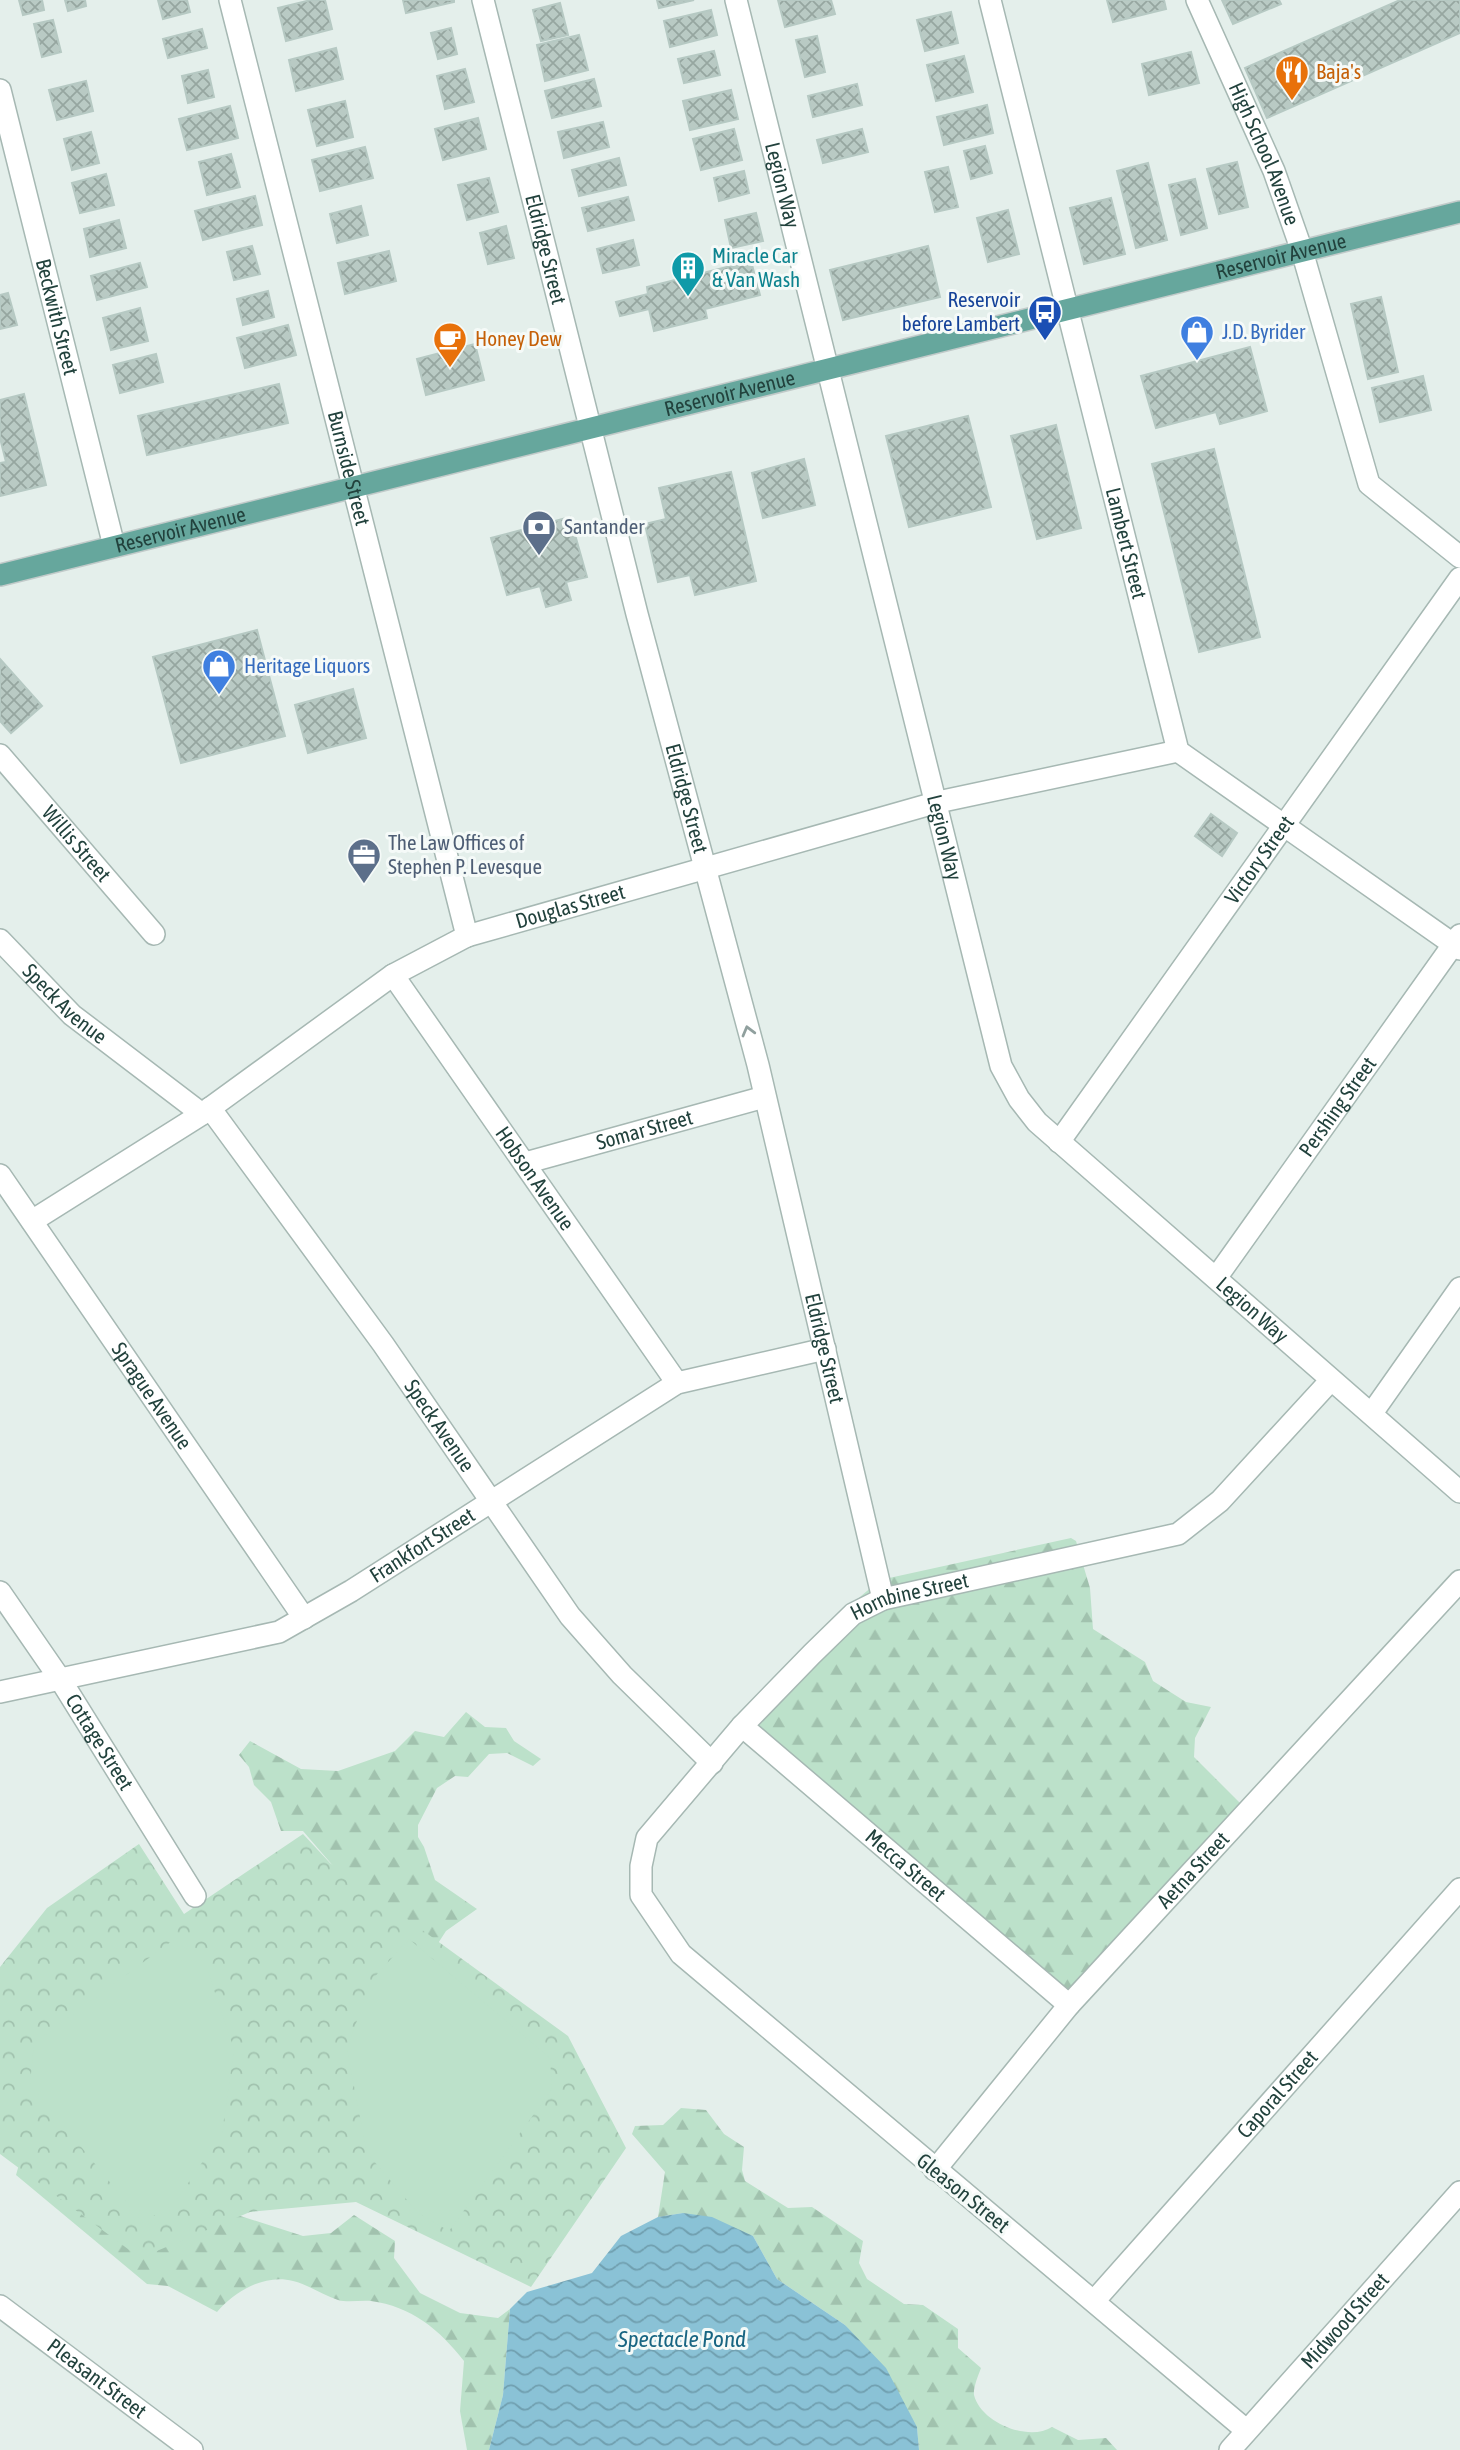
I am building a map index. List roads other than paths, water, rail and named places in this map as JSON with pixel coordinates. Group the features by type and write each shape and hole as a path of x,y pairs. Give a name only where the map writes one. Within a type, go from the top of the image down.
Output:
{"main road":[{"name":"Reservoir Avenue","path":"0,575 1460,212"}],"street":[{"name":"Burnside Street","path":"230,0 467,936"},
{"name":"Eldridge Street","path":"483,0 590,428 764,1097 883,1599"},
{"name":"Legion Way","path":"736,0 938,802 1001,1066 1019,1100 1059,1142 1460,1492"},
{"name":"Lambert Street","path":"990,0 1178,751"},
{"name":"High School Avenue","path":"1197,0 1274,171 1302,251 1369,484 1460,557"},
{"name":"Beckwith Street","path":"0,90 114,546"},
{"name":"Victory Street","path":"1059,1142 1460,578"},
{"name":"Douglas Street","path":"32,1221 206,1111 393,975 467,936 938,802 1178,751"},
{"path":"1178,751 1458,943"},
{"name":"Willis Street","path":"0,755 154,934"},
{"name":"Speck Avenue","path":"0,940 72,1015 206,1111 492,1500 570,1616 622,1675 712,1763"},
{"name":"Pershing Street","path":"1216,1278 1458,943"},
{"name":"Hobson Avenue","path":"393,975 677,1383"},
{"name":"Somar Street","path":"525,1163 764,1097"},
{"name":"Sprague Avenue","path":"0,1175 304,1618"},
{"path":"1372,1413 1460,1288"},
{"name":"Frankfort Street","path":"0,1692 278,1632 677,1383 825,1349"},
{"name":"Hornbine Street","path":"681,1954 641,1895 641,1866 647,1838 743,1726 853,1614 883,1599 1178,1534 1220,1501 1331,1380"},
{"name":"Aetna Street","path":"935,2170 1069,2005 1460,1581"},
{"name":"Cottage Street","path":"0,1592 60,1679 195,1896"},
{"name":"Mecca Street","path":"743,1726 1069,2005"},
{"name":"Caporal Street","path":"1095,2300 1460,1889"},
{"name":"Gleason Street","path":"681,1954 1247,2430"},
{"name":"Midwood Street","path":"1230,2450 1460,2192"},
{"name":"Pleasant Street","path":"0,2306 192,2450"}],"water":[{"name":"Spectacle Pond","path":"683,2213 712,2217 753,2236 777,2279 845,2325 886,2368 917,2427 919,2450 489,2450 503,2395 510,2309 527,2292 592,2273 621,2236 658,2217"}],"place":[{"name":"Baja's","path":"1292,102"},
{"name":"Miracle Car & Van Wash","path":"688,298"},
{"name":"Reservoir before Lambert","path":"1045,342"},
{"name":"J.D. Byrider","path":"1197,362"},
{"name":"Honey Dew","path":"450,369"},
{"name":"Santander","path":"539,557"},
{"name":"Heritage Liquors","path":"219,696"},
{"name":"The Law Offices of Stephen P. Levesque","path":"364,885"}]}
